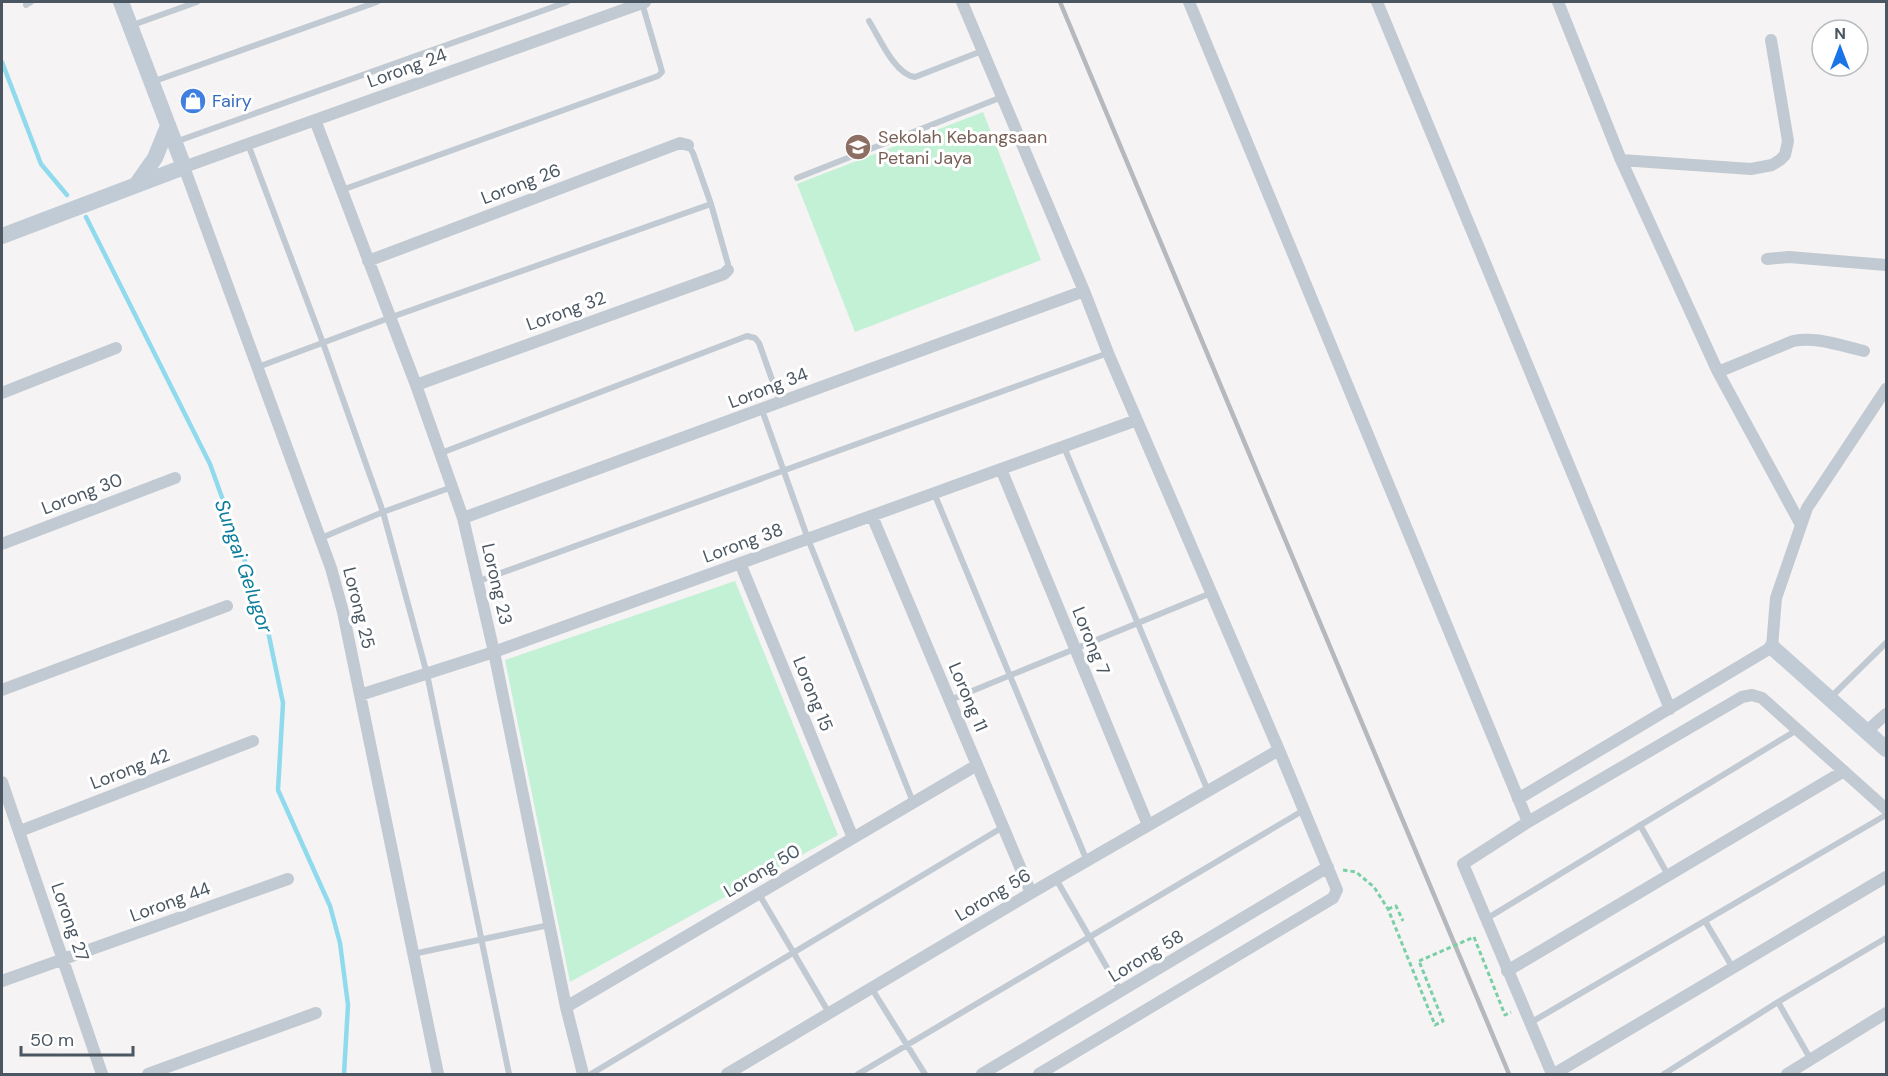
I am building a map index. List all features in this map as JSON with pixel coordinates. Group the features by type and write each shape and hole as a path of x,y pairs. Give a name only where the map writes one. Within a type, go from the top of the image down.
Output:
{"street":[{"path":"2,236 184,167 121,2"},
{"name":"Lorong 24","path":"184,167 643,2"},
{"path":"962,2 1108,353 1337,890 1335,897 1039,1074"},
{"path":"1189,2 1528,822"},
{"path":"1377,2 1670,709"},
{"path":"1558,2 1621,160 1718,372 1801,525"},
{"path":"1621,160 1751,169 1772,165 1780,160 1788,148 1788,135 1771,40"},
{"name":"Lorong 23","path":"315,120 416,384 463,518 494,652 566,1007 583,1074"},
{"path":"136,185 155,158 168,126"},
{"name":"Lorong 26","path":"368,261 680,143 688,145"},
{"name":"Lorong 25","path":"184,167 321,538 343,612 438,1074"},
{"path":"1767,259 1789,257 1887,265"},
{"name":"Lorong 32","path":"416,384 724,274 728,270"},
{"name":"Lorong 34","path":"463,518 1084,291"},
{"path":"1718,372 1793,341 1804,339 1814,339 1864,351"},
{"path":"2,393 116,348"},
{"path":"1772,647 1776,598 1807,508 1887,389"},
{"name":"Lorong 38","path":"360,695 494,652 1137,420"},
{"name":"Lorong 7","path":"1001,470 1148,825"},
{"name":"Lorong 30","path":"2,544 176,478"},
{"name":"Lorong 11","path":"872,516 1030,893"},
{"name":"Lorong 15","path":"740,563 853,838"},
{"path":"2,690 227,606"},
{"path":"1518,799 1772,647"},
{"path":"1772,647 1887,748"},
{"path":"1887,809 1762,698 1752,694 1742,697 1528,822 1463,864 1553,1074 1887,877"},
{"path":"1867,731 1887,714"},
{"name":"Lorong 42","path":"20,831 253,741"},
{"name":"Lorong 56","path":"727,1074 1030,893 1279,750"},
{"name":"Lorong 50","path":"566,1007 977,765"},
{"path":"1507,971 1844,771"},
{"name":"Lorong 27","path":"2,782 102,1074"},
{"name":"Lorong 58","path":"982,1074 1328,867"},
{"name":"Lorong 44","path":"2,981 288,879"},
{"path":"148,1074 316,1013"},
{"path":"1787,1074 1807,1066 1887,1013"}],"lane":[{"path":"130,26 197,2"},
{"path":"151,82 377,2"},
{"name":"Lorong 24","path":"174,142 567,2"},
{"path":"341,190 658,76 662,72 643,2"},
{"path":"869,21 897,66 908,77 915,77 983,51"},
{"path":"797,178 1002,97"},
{"path":"248,144 384,512 427,674 509,1074"},
{"path":"688,145 711,204 728,270"},
{"path":"258,367 711,204"},
{"path":"441,453 747,336 755,338 759,343 780,402"},
{"path":"479,581 1108,353"},
{"path":"762,410 808,539 914,802"},
{"path":"1064,447 1208,791"},
{"path":"321,538 453,487"},
{"path":"934,494 1087,861"},
{"path":"950,700 1212,593"},
{"path":"1830,698 1887,643"},
{"path":"1486,919 1798,730"},
{"path":"858,1074 1304,810"},
{"path":"1530,1023 1887,815"},
{"path":"1640,825 1668,875"},
{"path":"591,1074 1003,827"},
{"path":"1056,878 1121,992"},
{"path":"759,894 830,1013"},
{"path":"1705,921 1733,968"},
{"path":"412,954 550,924"},
{"path":"1664,1074 1778,1002 1887,938"},
{"path":"872,989 925,1074"},
{"path":"1778,1002 1807,1066"}],"path":[{"path":"1328,867 1356,872 1374,887 1388,909 1435,1025 1443,1021 1419,961 1474,937"},
{"path":"1388,909 1396,906 1403,921"}],"green space":[{"path":"983,112 1041,260 855,332 797,184"},
{"path":"735,581 838,835 570,982 505,660"}],"waterway":[{"name":"Sungai Gelugor","path":"2,62 41,164 67,195"},
{"name":"Sungai Gelugor","path":"86,217 210,464 265,617 283,703 278,790 330,906 340,943 348,1005 344,1074"}],"railway":[{"path":"1060,2 1509,1074"}],"place":[{"name":"Fairy","path":"193,101"},
{"name":"Sekolah Kebangsaan Petani Jaya","path":"858,147"}]}
